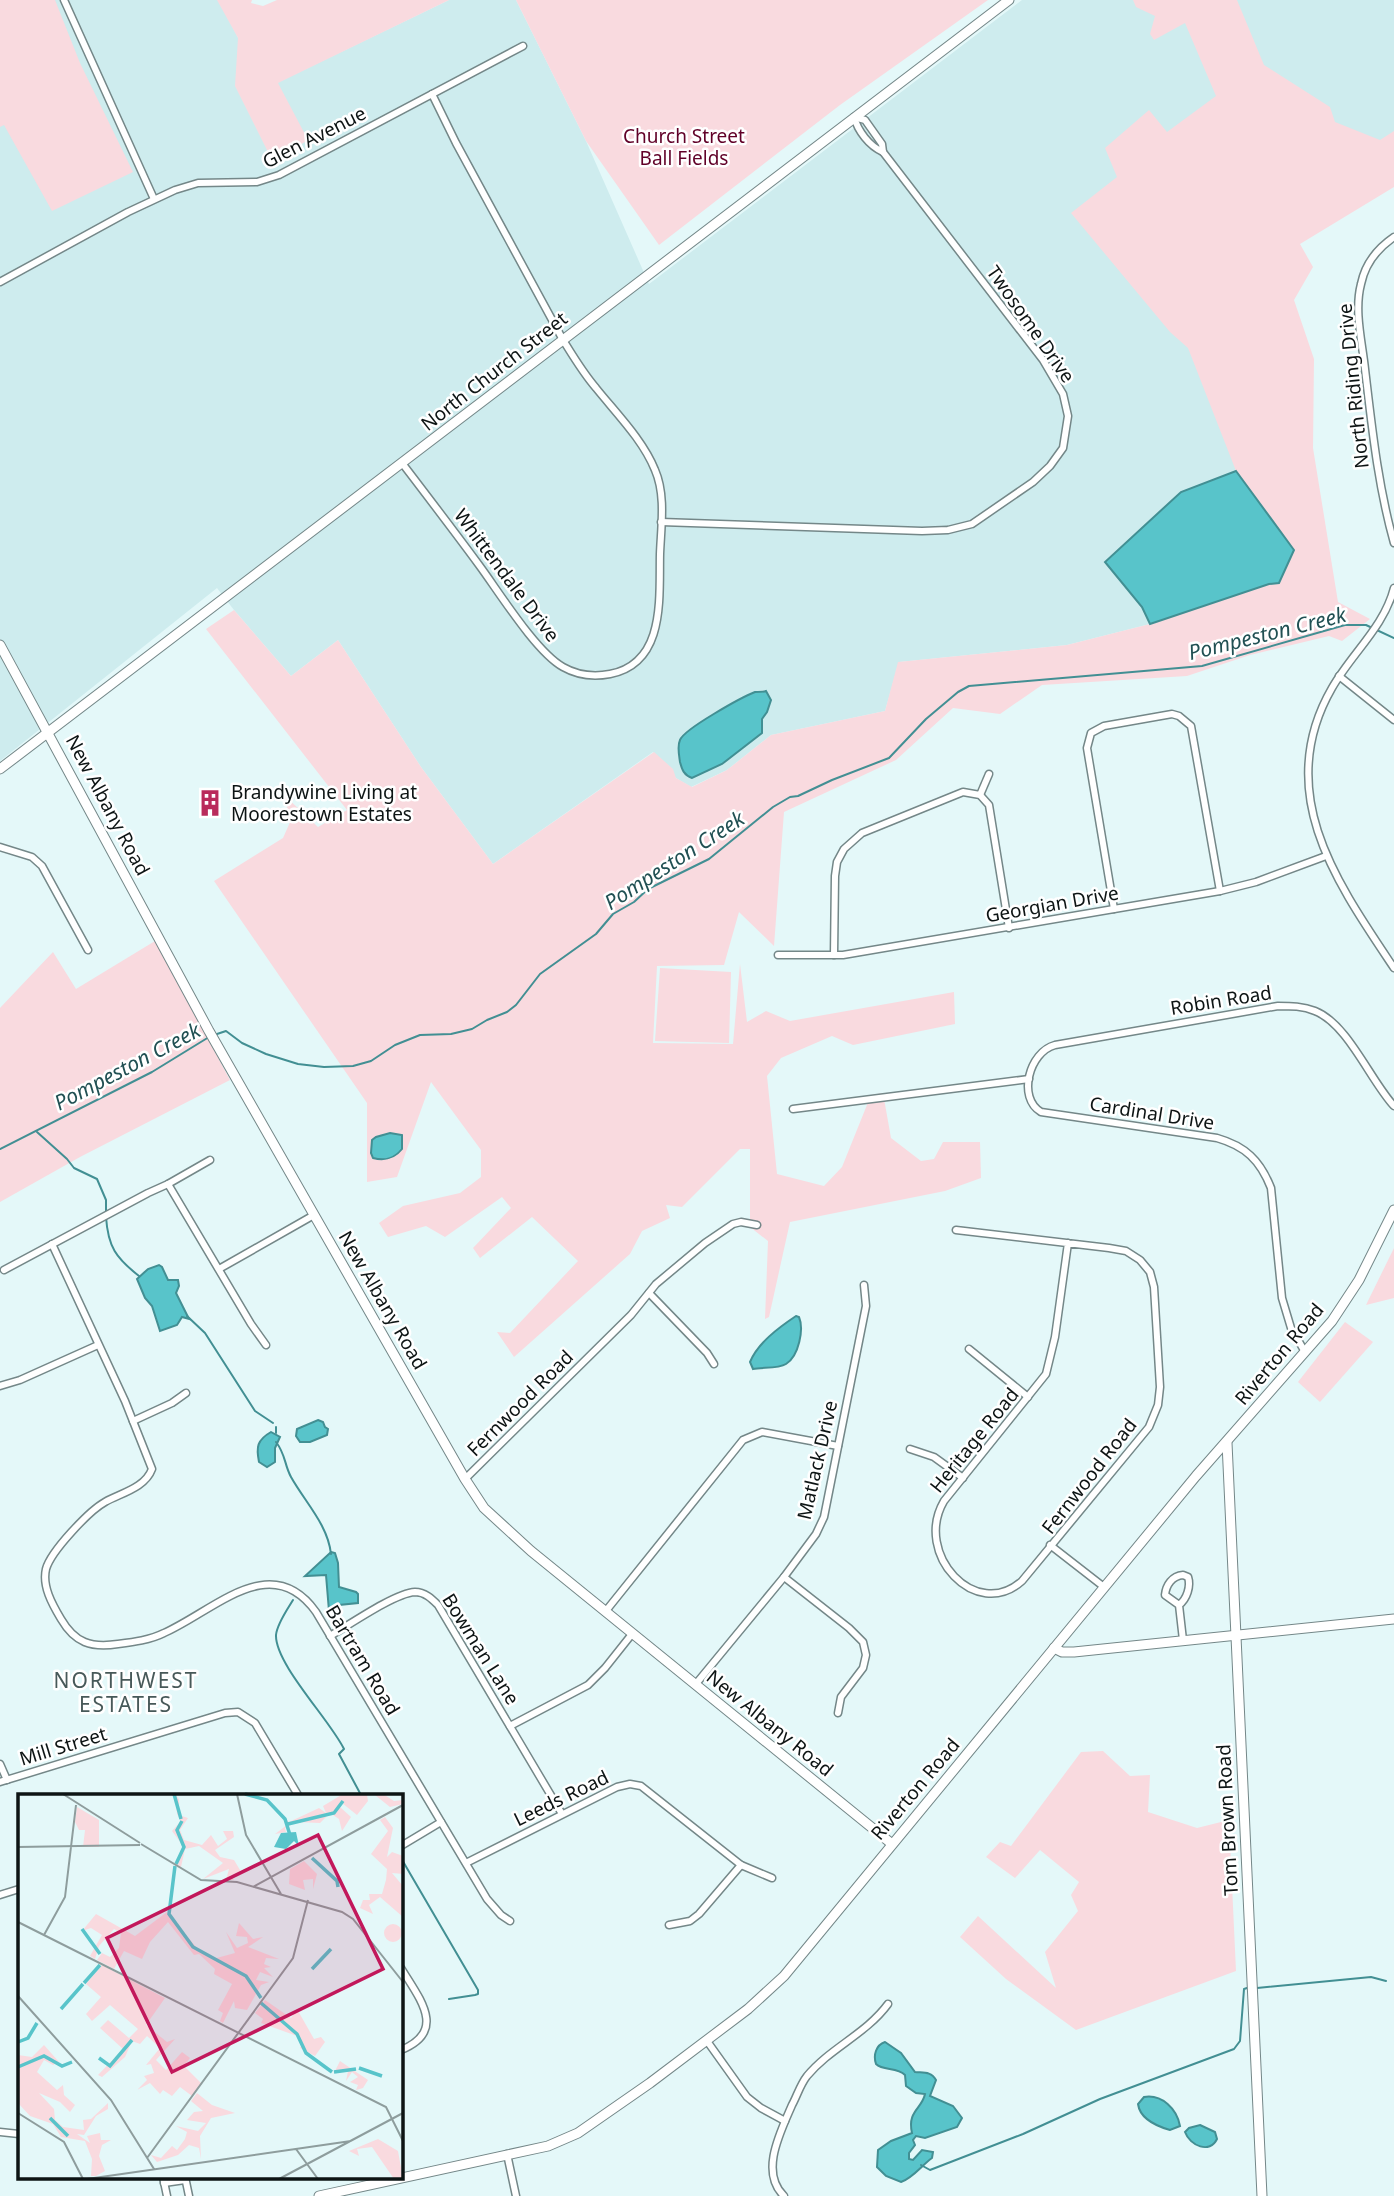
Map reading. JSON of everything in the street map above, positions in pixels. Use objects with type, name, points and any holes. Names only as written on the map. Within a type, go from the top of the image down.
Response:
[{"type":"main road","name":"North Church Street","points":[[0,769],[1009,0]]},
{"type":"main road","name":"New Albany Road","points":[[0,645],[209,1031],[484,1508],[605,1612],[892,1844]]},
{"type":"main road","name":"Riverton Road","points":[[402,2177],[548,2146],[578,2133],[707,2041],[784,1976],[1104,1587],[1332,1321],[1359,1280],[1394,1210]]},
{"type":"main road","name":"Tom Brown Road","points":[[1227,1442],[1262,2196]]},
{"type":"main road","points":[[1054,1648],[1062,1652],[1074,1652],[1394,1619]]},
{"type":"main road","name":"Riverton Road","points":[[319,2196],[400,2178]]},
{"type":"street","points":[[64,0],[154,199]]},
{"type":"street","name":"Glen Avenue","points":[[0,282],[175,190],[198,183],[268,180],[523,46]]},
{"type":"street","name":"Whittendale Drive","points":[[402,463],[545,652],[562,667],[583,675],[603,676],[622,671],[638,660],[651,643],[659,608],[661,492],[655,468],[563,340],[432,94]]},
{"type":"street","name":"Twosome Drive","points":[[661,523],[948,530],[972,524],[993,511],[1042,474],[1058,458],[1066,438],[1068,416],[1058,383],[883,152],[882,144],[865,120],[854,117]]},
{"type":"street","name":"North Riding Drive","points":[[1394,237],[1385,242],[1371,258],[1363,274],[1358,312],[1373,438],[1382,495],[1394,543]]},
{"type":"street","points":[[1394,588],[1385,613],[1339,676],[1319,716],[1310,755],[1309,774],[1314,819],[1326,856],[1394,968]]},
{"type":"street","points":[[1339,676],[1394,720]]},
{"type":"street","points":[[1114,909],[1087,748],[1091,733],[1104,726],[1172,714],[1186,720],[1191,726],[1220,891]]},
{"type":"street","points":[[980,795],[989,774]]},
{"type":"street","points":[[834,955],[835,876],[840,855],[849,842],[862,833],[958,793],[972,792],[980,795],[989,805],[1009,928]]},
{"type":"street","points":[[0,847],[32,857],[42,866],[88,950]]},
{"type":"street","name":"Georgian Drive","points":[[778,955],[834,955],[1220,891],[1256,882],[1326,856]]},
{"type":"street","name":"Robin Road","points":[[1029,1079],[1035,1059],[1047,1047],[1278,1006],[1297,1006],[1317,1012],[1334,1024],[1394,1106]]},
{"type":"street","points":[[793,1110],[1029,1079]]},
{"type":"street","name":"Cardinal Drive","points":[[1029,1079],[1031,1103],[1041,1112],[1217,1138],[1241,1147],[1254,1157],[1271,1188],[1285,1312],[1306,1352]]},
{"type":"street","points":[[4,1270],[210,1160]]},
{"type":"street","points":[[168,1184],[266,1345]]},
{"type":"street","points":[[219,1269],[314,1215]]},
{"type":"street","name":"Fernwood Road","points":[[465,1479],[631,1315],[672,1269],[727,1228],[741,1222],[757,1225]]},
{"type":"street","name":"Fernwood Road","points":[[957,1230],[1126,1251],[1146,1266],[1154,1287],[1160,1387],[1158,1405],[1149,1427],[1050,1545],[1104,1587]]},
{"type":"street","name":"Heritage Road","points":[[1050,1545],[1012,1590],[1000,1594],[981,1593],[954,1575],[939,1556],[936,1520],[944,1501],[1043,1380],[1051,1360],[1068,1243]]},
{"type":"street","name":"Bartram Road","points":[[52,1244],[150,1463],[150,1474],[143,1482],[91,1513],[59,1549],[46,1569],[47,1590],[72,1635],[84,1644],[97,1646],[153,1637],[247,1589],[272,1583],[289,1587],[304,1597],[330,1636],[491,1905],[510,1921]]},
{"type":"street","name":"Matlack Drive","points":[[695,1685],[784,1577],[816,1534],[824,1517],[866,1306],[864,1285]]},
{"type":"street","points":[[649,1293],[715,1364]]},
{"type":"street","points":[[0,1386],[20,1380],[98,1345]]},
{"type":"street","points":[[969,1349],[1028,1397]]},
{"type":"street","points":[[133,1421],[172,1403],[186,1393]]},
{"type":"street","points":[[605,1612],[743,1440],[762,1432],[838,1447]]},
{"type":"street","points":[[910,1449],[934,1457],[962,1478]]},
{"type":"street","points":[[1180,1605],[1166,1595],[1166,1590],[1173,1578],[1183,1575],[1188,1577],[1189,1581],[1184,1601],[1180,1605],[1183,1640]]},
{"type":"street","points":[[784,1577],[863,1642],[866,1655],[863,1668],[841,1697],[838,1713]]},
{"type":"street","name":"Bowman Lane","points":[[330,1636],[399,1597],[415,1592],[428,1595],[439,1605],[562,1814]]},
{"type":"street","points":[[510,1726],[589,1685],[632,1634]]},
{"type":"street","name":"Mill Street","points":[[3,1781],[225,1713],[238,1713],[255,1723],[297,1794]]},
{"type":"street","points":[[0,1763],[3,1781]]},
{"type":"street","name":"Leeds Road","points":[[466,1863],[617,1787],[636,1784],[741,1865],[772,1878]]},
{"type":"street","points":[[402,1845],[441,1822]]},
{"type":"street","points":[[668,1925],[690,1921],[699,1914],[741,1865]]},
{"type":"street","points":[[0,1895],[18,1889]]},
{"type":"street","points":[[402,1970],[424,2006],[427,2019],[425,2033],[421,2039],[402,2050]]},
{"type":"street","points":[[784,2196],[777,2189],[773,2164],[779,2136],[807,2077],[822,2061],[877,2019],[888,2004]]},
{"type":"street","points":[[707,2041],[747,2097],[785,2121]]},
{"type":"street","points":[[0,2132],[18,2134]]},
{"type":"street","points":[[507,2154],[516,2196]]},
{"type":"street","points":[[167,2196],[164,2180],[185,2178],[189,2196]]},
{"type":"shaded area","points":[[0,0],[219,0],[264,89],[449,0],[516,0],[586,141],[649,284],[1022,0],[1394,0],[1394,171],[1325,214],[1245,288],[1308,565],[1150,624],[1067,645],[899,662],[885,711],[771,735],[727,770],[691,787],[676,778],[653,752],[493,864],[421,767],[338,640],[291,676],[217,588],[0,761]]},
{"type":"green space","points":[[0,0],[55,0],[80,63],[133,172],[52,211],[4,125],[0,127]]},
{"type":"green space","points":[[217,0],[252,0],[251,3],[263,6],[277,0],[449,0],[278,83],[308,140],[273,162],[235,86],[238,38]]},
{"type":"green space","name":"Church Street Ball Fields","points":[[516,0],[988,0],[840,105],[659,245],[586,141]]},
{"type":"green space","points":[[1133,0],[1237,0],[1264,65],[1330,107],[1335,122],[1380,140],[1394,131],[1394,187],[1300,244],[1313,267],[1294,300],[1314,359],[1313,448],[1338,602],[1370,619],[1342,641],[1329,636],[1250,655],[1187,676],[1042,685],[1000,714],[953,708],[896,760],[784,812],[774,946],[739,912],[724,965],[657,966],[653,1043],[733,1044],[740,964],[747,1022],[766,1011],[790,1021],[954,992],[955,1024],[853,1045],[832,1036],[781,1058],[767,1076],[777,1174],[824,1186],[842,1167],[871,1095],[883,1093],[891,1138],[921,1161],[934,1159],[943,1142],[980,1142],[981,1178],[945,1191],[790,1222],[769,1317],[765,1319],[768,1241],[750,1227],[750,1149],[740,1149],[682,1207],[666,1205],[670,1218],[642,1231],[630,1254],[514,1357],[497,1332],[510,1333],[578,1261],[532,1217],[480,1258],[473,1248],[511,1208],[502,1197],[445,1237],[426,1226],[388,1237],[379,1223],[403,1206],[460,1193],[481,1177],[481,1150],[431,1082],[397,1177],[367,1182],[367,1103],[214,881],[283,838],[291,820],[283,794],[318,827],[347,810],[206,629],[234,610],[291,676],[338,640],[421,767],[493,864],[654,752],[673,769],[676,778],[692,787],[727,770],[771,735],[885,711],[898,662],[1067,645],[1150,624],[1279,583],[1294,550],[1236,471],[1188,348],[1170,332],[1071,213],[1117,177],[1105,148],[1149,110],[1167,132],[1216,96],[1185,23],[1154,40],[1150,34],[1155,16],[1136,7]]},
{"type":"green space","points":[[155,941],[230,1080],[80,1157],[0,1202],[0,1008],[53,952],[76,989]]},
{"type":"green space","points":[[660,968],[731,972],[729,1043],[655,1041]]},
{"type":"green space","points":[[1394,1248],[1394,1298],[1366,1305]]},
{"type":"green space","points":[[1345,1322],[1373,1342],[1320,1402],[1298,1382]]},
{"type":"green space","points":[[1103,1751],[1130,1776],[1150,1775],[1148,1812],[1197,1828],[1229,1820],[1236,1971],[1076,2030],[1006,1979],[960,1937],[978,1916],[1056,1988],[1045,1952],[1078,1911],[1071,1895],[1079,1882],[1040,1850],[1015,1878],[986,1857],[1000,1842],[1011,1846],[1081,1752]]},
{"type":"water","points":[[1236,471],[1294,550],[1279,583],[1150,624],[1142,607],[1105,562],[1181,492]]},
{"type":"water","points":[[766,691],[771,700],[762,719],[762,733],[722,764],[692,778],[685,774],[678,751],[679,742],[684,735],[738,700],[755,692]]},
{"type":"water","points":[[390,1133],[402,1135],[402,1149],[389,1158],[373,1158],[372,1140]]},
{"type":"water","points":[[159,1265],[168,1280],[178,1280],[176,1293],[189,1319],[182,1317],[177,1325],[160,1331],[152,1306],[145,1298],[137,1279],[148,1269]]},
{"type":"water","points":[[796,1316],[799,1317],[801,1335],[790,1360],[779,1367],[753,1369],[750,1362],[758,1348]]},
{"type":"water","points":[[318,1420],[328,1429],[327,1435],[310,1442],[300,1442],[296,1436],[297,1429]]},
{"type":"water","points":[[271,1432],[280,1437],[275,1448],[275,1462],[267,1467],[259,1462],[258,1448],[260,1441]]},
{"type":"water","points":[[331,1552],[335,1553],[338,1563],[339,1587],[358,1594],[358,1603],[339,1605],[333,1612],[329,1611],[326,1575],[305,1576]]},
{"type":"water","points":[[885,2042],[901,2053],[915,2072],[932,2075],[936,2080],[930,2096],[953,2106],[962,2118],[957,2127],[925,2138],[916,2136],[909,2159],[913,2160],[922,2150],[933,2152],[932,2158],[901,2182],[886,2176],[877,2167],[878,2150],[891,2141],[912,2133],[911,2120],[925,2094],[916,2093],[906,2086],[905,2075],[902,2073],[876,2064],[876,2051],[879,2045]]},
{"type":"water","points":[[1144,2097],[1157,2098],[1168,2104],[1176,2114],[1180,2126],[1170,2130],[1145,2118],[1138,2104]]},
{"type":"water","points":[[1200,2125],[1215,2132],[1217,2139],[1214,2144],[1200,2146],[1188,2137],[1185,2132],[1189,2128]]},
{"type":"waterway","name":"Pompeston Creek","points":[[214,1035],[226,1031],[242,1043],[266,1054],[298,1064],[324,1067],[353,1066],[371,1061],[395,1045],[420,1035],[451,1034],[472,1029],[516,1005],[540,974],[596,934],[613,914],[634,902],[648,889],[709,859],[773,807],[790,797],[889,758],[926,719],[969,686],[1202,666],[1345,625],[1366,625],[1394,638]]},
{"type":"waterway","name":"Pompeston Creek","points":[[0,1149],[152,1072],[209,1037]]},
{"type":"waterway","points":[[37,1132],[74,1168],[97,1179],[106,1200],[106,1212]]},
{"type":"waterway","points":[[106,1217],[111,1244],[124,1263],[139,1276]]},
{"type":"waterway","points":[[187,1316],[205,1333],[255,1411],[273,1423]]},
{"type":"waterway","points":[[276,1427],[276,1433]]},
{"type":"waterway","points":[[276,1442],[291,1477],[321,1523],[331,1554]]},
{"type":"waterway","points":[[293,1600],[277,1631],[278,1647],[293,1676],[344,1749],[339,1754],[360,1794]]},
{"type":"waterway","points":[[402,1860],[478,1990],[475,1995],[449,1999]]},
{"type":"waterway","points":[[1257,1988],[1371,1977],[1386,1981]]},
{"type":"waterway","points":[[921,2165],[930,2170],[1023,2134],[1100,2099],[1234,2049],[1240,2041],[1244,1989],[1247,1988]]},
{"type":"place","name":"Brandywine Living at Moorestown Estates","points":[[210,803]]},
{"type":"district","name":"NORTHWEST ESTATES","points":[[126,1692]]}]
